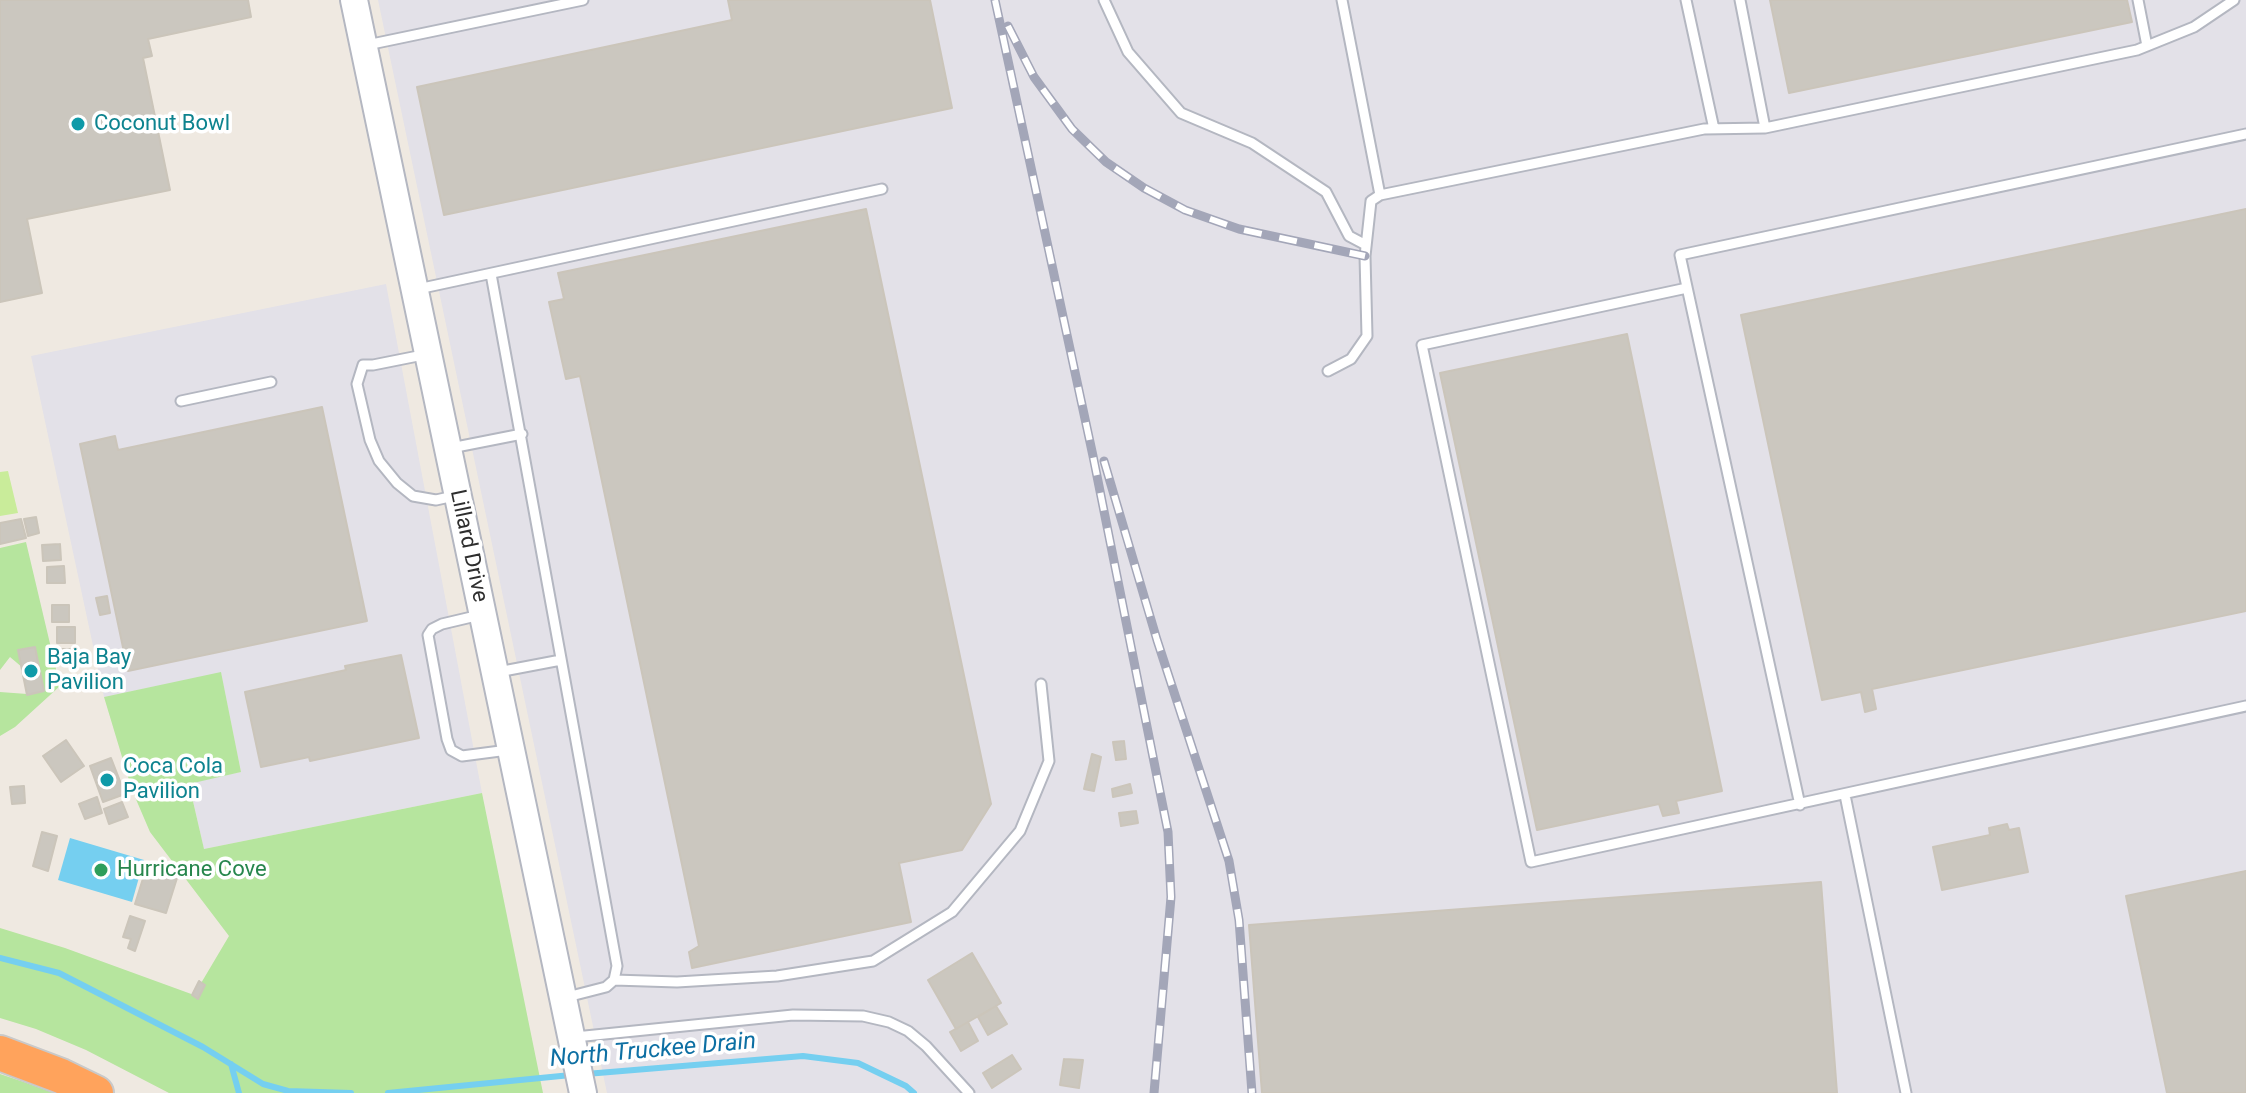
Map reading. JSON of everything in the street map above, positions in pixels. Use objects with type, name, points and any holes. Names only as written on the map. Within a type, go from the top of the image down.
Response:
[{"type":"highway","points":[[0,1053],[96,1093]]},
{"type":"street","name":"Lillard Drive","points":[[354,0],[582,1088]]},
{"type":"lane","points":[[363,46],[583,0]]},
{"type":"lane","points":[[1104,0],[1128,52],[1181,113],[1252,143],[1326,192],[1349,236],[1366,245]]},
{"type":"lane","points":[[1342,0],[1380,195]]},
{"type":"lane","points":[[1686,0],[1714,129]]},
{"type":"lane","points":[[1740,0],[1765,128]]},
{"type":"lane","points":[[2138,0],[2147,46]]},
{"type":"lane","points":[[1328,371],[1351,359],[1367,336],[1366,245],[1371,201],[1380,195],[1714,129],[1765,128],[2147,46],[2194,27],[2234,0]]},
{"type":"lane","points":[[1800,805],[1680,255],[2246,134]]},
{"type":"lane","points":[[414,290],[882,189]]},
{"type":"lane","points":[[491,274],[615,940],[617,966],[614,980],[606,987],[563,998]]},
{"type":"lane","points":[[1687,288],[1422,345],[1531,862],[2246,706]]},
{"type":"lane","points":[[428,354],[363,365],[357,384],[370,440],[379,461],[397,483],[413,496],[436,500],[457,495]]},
{"type":"lane","points":[[181,401],[271,382]]},
{"type":"lane","points":[[448,449],[522,434]]},
{"type":"lane","points":[[483,615],[442,624],[428,635],[447,739],[451,750],[462,756],[511,749]]},
{"type":"lane","points":[[495,672],[561,660]]},
{"type":"lane","points":[[614,980],[677,982],[777,976],[873,961],[952,912],[1020,831],[1049,761],[1041,684]]},
{"type":"lane","points":[[1845,795],[1906,1093]]},
{"type":"lane","points":[[573,1046],[793,1015],[863,1016],[889,1022],[908,1031],[969,1093]]},
{"type":"shaded area","points":[[378,0],[2246,0],[2246,1093],[607,1093]]},
{"type":"shaded area","points":[[386,284],[482,793],[204,849],[189,783],[241,772],[221,673],[104,697],[31,356]]},
{"type":"green space","points":[[8,471],[18,513],[0,516],[0,472]]},
{"type":"green space","points":[[26,542],[60,686],[15,727],[0,736],[0,692],[27,694],[23,668],[10,657],[0,670],[0,548]]},
{"type":"green space","points":[[221,672],[241,772],[189,784],[204,849],[482,793],[543,1093],[169,1093],[86,1050],[0,1018],[0,928],[194,995],[229,936],[150,832],[132,790],[104,697]]},
{"type":"green space","points":[[0,1074],[21,1081],[54,1093],[0,1093]]},
{"type":"water","name":"Hurricane Cove","points":[[70,838],[144,860],[132,902],[58,880]]},
{"type":"building","name":"Coconut Bowl","points":[[0,0],[248,0],[251,17],[148,39],[152,56],[143,58],[170,190],[27,219],[42,293],[0,302]]},
{"type":"building","points":[[728,0],[930,0],[952,108],[444,215],[417,87],[732,20]]},
{"type":"building","points":[[1770,0],[2127,0],[2132,22],[1789,93]]},
{"type":"building","points":[[866,209],[991,804],[962,850],[899,863],[911,922],[692,968],[689,952],[699,946],[580,376],[566,379],[549,302],[564,299],[558,273]]},
{"type":"building","points":[[2246,209],[2246,611],[1872,689],[1876,709],[1865,712],[1861,692],[1822,700],[1741,315]]},
{"type":"building","points":[[1627,334],[1722,791],[1676,801],[1679,813],[1663,816],[1659,804],[1537,830],[1440,373]]},
{"type":"building","points":[[322,407],[367,621],[128,671],[80,444],[115,436],[118,450]]},
{"type":"building","points":[[36,517],[39,533],[28,536],[24,519]]},
{"type":"building","points":[[21,519],[26,538],[0,544],[0,523]]},
{"type":"building","points":[[60,544],[61,560],[43,561],[42,545]]},
{"type":"building","points":[[64,566],[65,583],[47,583],[47,567]]},
{"type":"building","points":[[107,596],[110,613],[100,615],[96,598]]},
{"type":"building","points":[[52,605],[69,605],[69,622],[52,622]]},
{"type":"building","points":[[57,627],[75,627],[75,643],[57,643]]},
{"type":"building","name":"Baja Bay Pavilion","points":[[35,647],[44,691],[27,695],[18,650]]},
{"type":"building","points":[[61,649],[78,649],[79,665],[61,665]]},
{"type":"building","points":[[401,655],[419,738],[310,761],[309,757],[261,767],[245,692]]},
{"type":"building","points":[[66,740],[84,766],[61,782],[43,756]]},
{"type":"building","points":[[1124,741],[1126,759],[1116,760],[1113,742]]},
{"type":"building","points":[[1092,754],[1101,757],[1094,791],[1084,789]]},
{"type":"building","name":"Coca Cola Pavilion","points":[[111,758],[125,794],[103,802],[90,766]]},
{"type":"building","points":[[1130,784],[1132,793],[1113,797],[1112,789]]},
{"type":"building","points":[[24,786],[25,803],[12,804],[10,787]]},
{"type":"building","points":[[97,797],[102,813],[85,819],[79,804]]},
{"type":"building","points":[[122,802],[128,817],[109,824],[104,809]]},
{"type":"building","points":[[1136,811],[1138,823],[1121,826],[1119,813]]},
{"type":"building","points":[[2007,824],[2009,830],[2019,828],[2028,872],[1942,890],[1933,847],[1990,835],[1989,828]]},
{"type":"building","points":[[42,832],[57,836],[48,871],[33,866]]},
{"type":"building","points":[[146,869],[177,878],[166,913],[135,904]]},
{"type":"building","points":[[2246,871],[2246,1093],[2167,1093],[2126,896]]},
{"type":"building","points":[[1821,882],[1837,1093],[1262,1093],[1249,925]]},
{"type":"building","points":[[130,916],[145,921],[135,951],[128,948],[131,939],[123,937]]},
{"type":"building","points":[[972,953],[1001,1003],[956,1029],[928,980]]},
{"type":"building","points":[[199,981],[205,985],[198,999],[192,995]]},
{"type":"building","points":[[996,1006],[1007,1024],[988,1035],[978,1017]]},
{"type":"building","points":[[968,1022],[978,1041],[961,1051],[950,1032]]},
{"type":"building","points":[[1012,1055],[1021,1069],[992,1088],[983,1073]]},
{"type":"building","points":[[1064,1059],[1083,1060],[1079,1088],[1060,1085]]},
{"type":"waterway","name":"North Truckee Drain","points":[[0,958],[59,973],[203,1047],[263,1084],[288,1091],[351,1093]]},
{"type":"waterway","name":"North Truckee Drain","points":[[586,1074],[803,1056],[858,1063],[914,1093]]},
{"type":"waterway","points":[[231,1064],[239,1093]]},
{"type":"waterway","name":"North Truckee Drain","points":[[388,1093],[571,1075]]},
{"type":"railway","points":[[995,0],[1093,456],[1168,832],[1171,897],[1154,1093]]},
{"type":"railway","points":[[1008,26],[1034,77],[1072,129],[1106,162],[1144,188],[1185,210],[1239,229],[1365,256]]},
{"type":"railway","points":[[1104,461],[1157,640],[1229,861],[1239,920],[1252,1093]]},
{"type":"place","name":"Coconut Bowl","points":[[78,124]]},
{"type":"place","name":"Baja Bay Pavilion","points":[[31,671]]},
{"type":"place","name":"Coca Cola Pavilion","points":[[107,780]]},
{"type":"place","name":"Hurricane Cove","points":[[101,870]]}]
